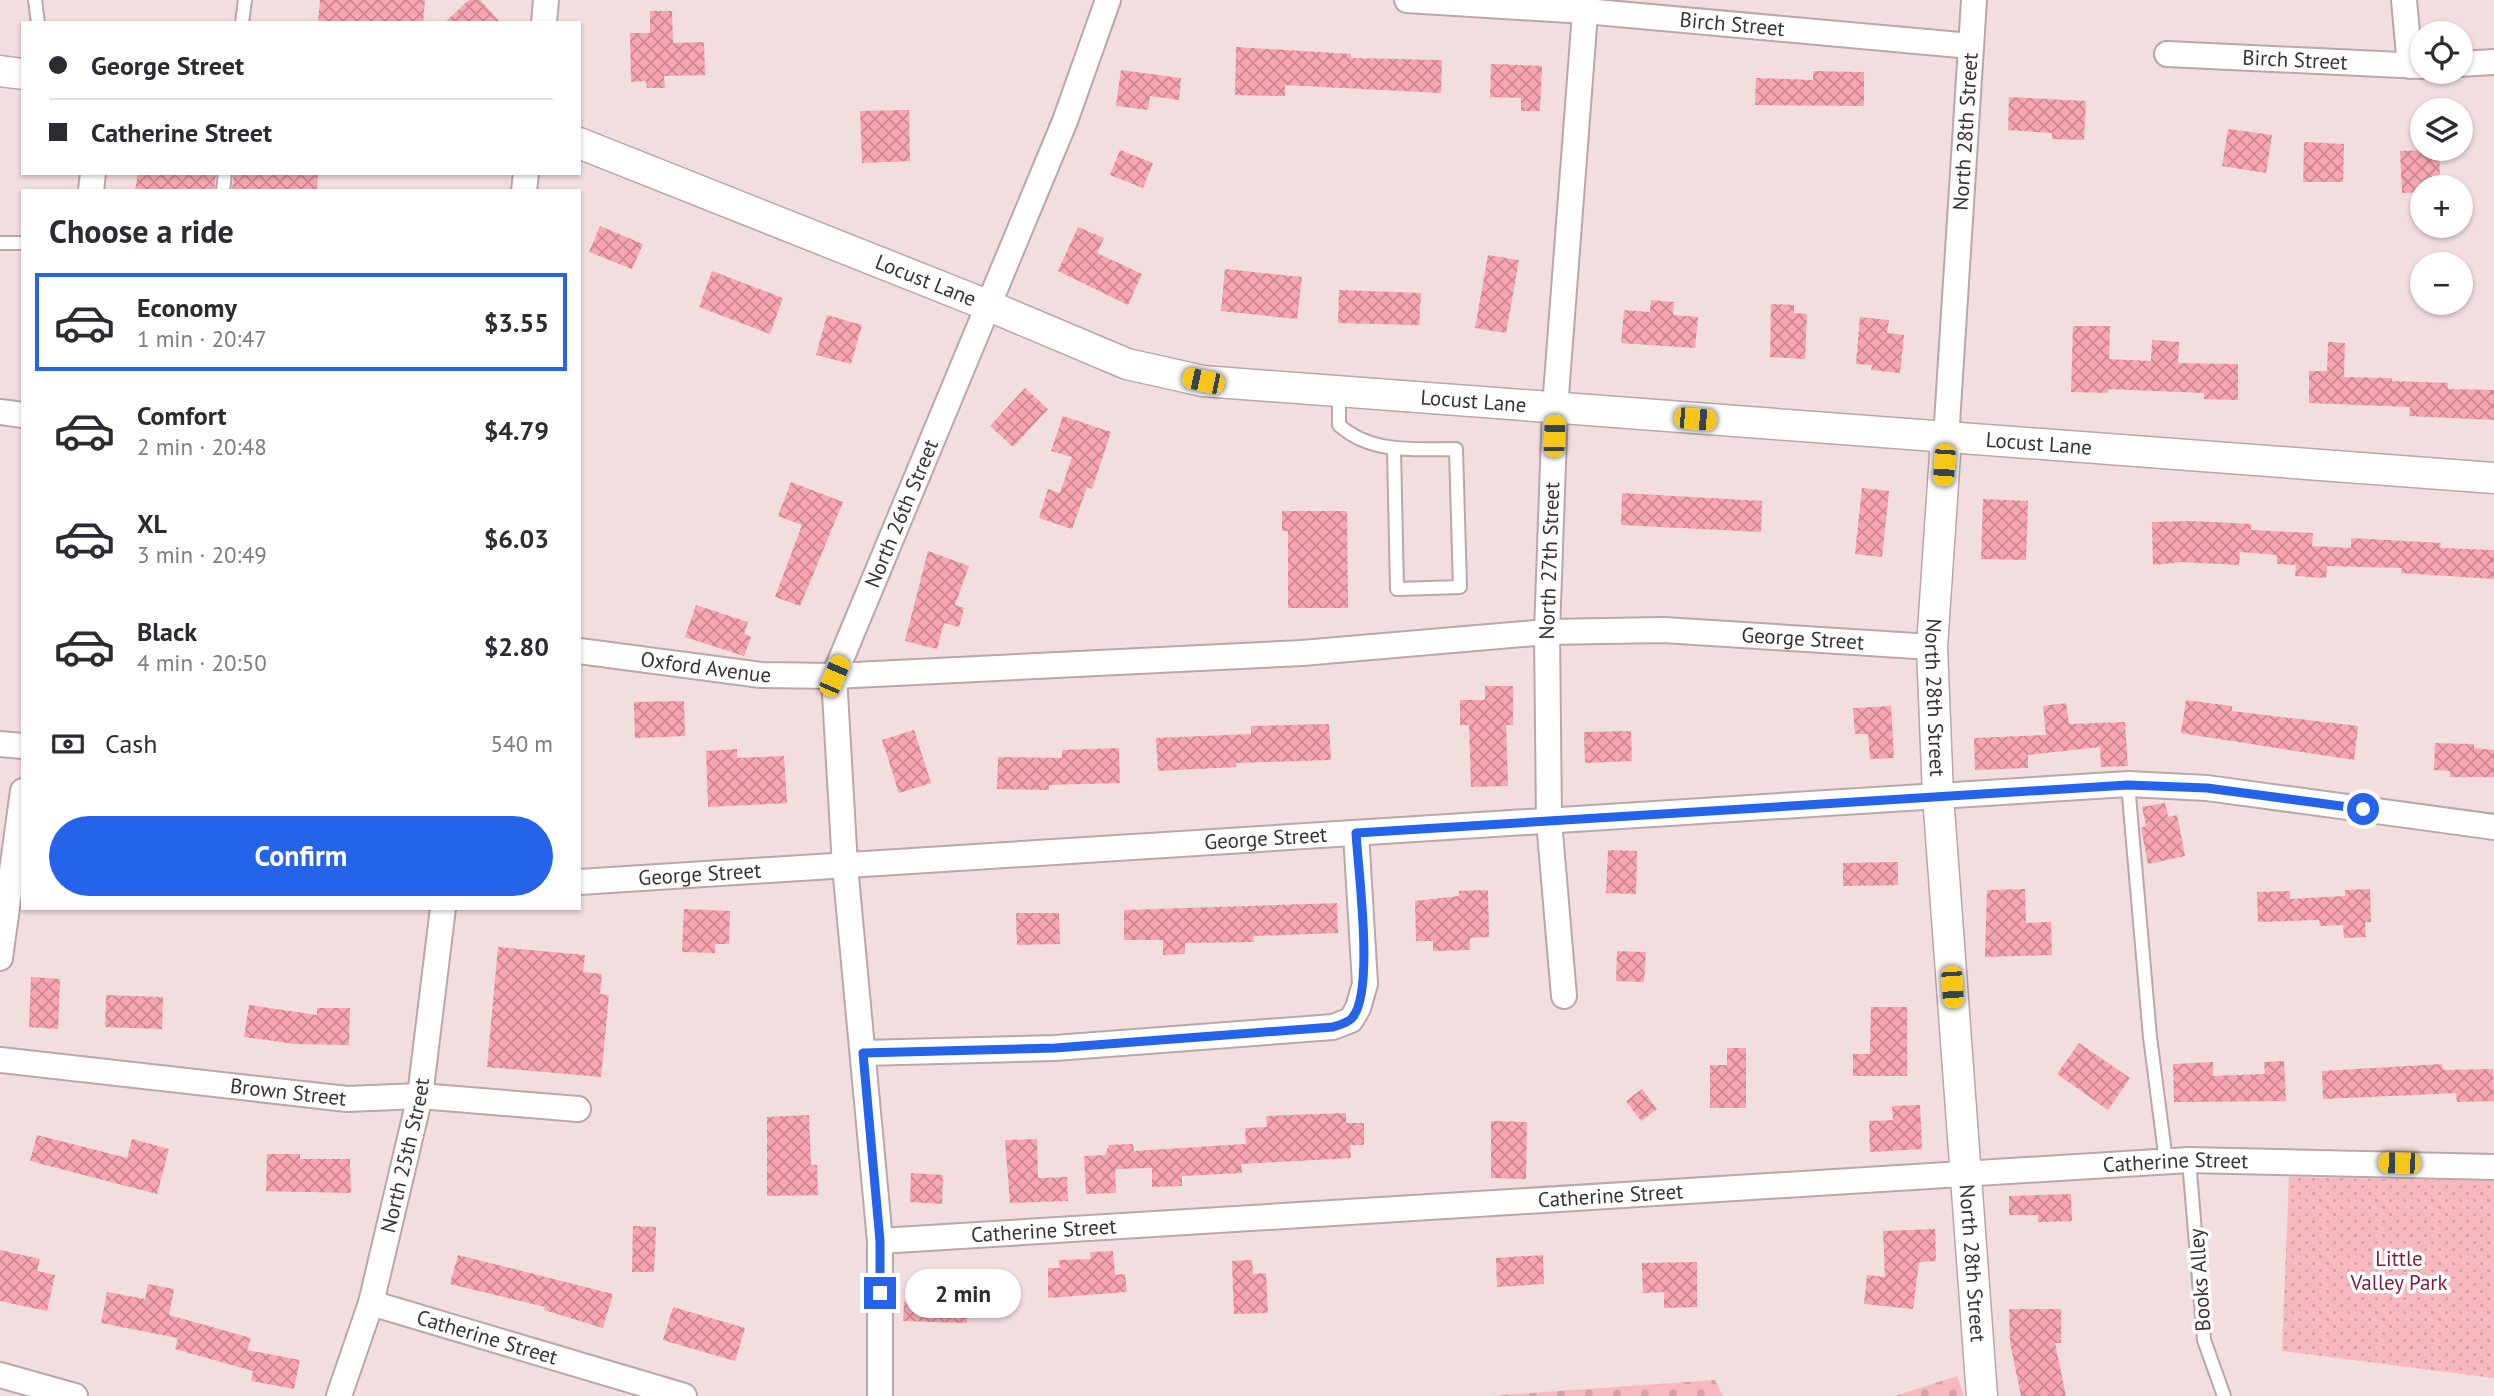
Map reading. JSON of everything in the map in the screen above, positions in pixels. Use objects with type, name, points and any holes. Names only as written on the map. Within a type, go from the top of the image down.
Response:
[{"type":"street","points":[[544,21],[547,0]]},
{"type":"street","name":"North 26th Street","points":[[880,1241],[845,866],[834,676],[1065,121],[1108,0]]},
{"type":"street","name":"Birch Street","points":[[1407,0],[1585,6],[1971,46]]},
{"type":"street","name":"North 28th Street","points":[[1974,0],[1932,647],[1938,795],[1982,1396]]},
{"type":"street","points":[[2404,0],[2410,33]]},
{"type":"street","name":"North 27th Street","points":[[1564,996],[1549,821],[1547,632],[1555,408],[1585,6]]},
{"type":"street","name":"Birch Street","points":[[2166,54],[2410,66]]},
{"type":"street","points":[[2473,63],[2494,62]]},
{"type":"street","points":[[0,71],[21,74]]},
{"type":"street","name":"Locust Lane","points":[[581,144],[987,305],[1127,364],[1203,381],[1946,439],[2494,478]]},
{"type":"street","points":[[0,412],[21,415]]},
{"type":"street","name":"George Street","points":[[834,676],[1302,653],[1547,632],[1664,630],[1932,647]]},
{"type":"street","name":"Oxford Avenue","points":[[581,651],[761,675],[834,676]]},
{"type":"street","points":[[0,744],[21,746]]},
{"type":"street","name":"George Street","points":[[581,882],[2128,785],[2207,788],[2494,827]]},
{"type":"street","points":[[0,958],[21,806]]},
{"type":"street","points":[[863,1053],[1055,1048],[1333,1027],[1351,1020],[1358,1009],[1365,984],[1356,833]]},
{"type":"street","name":"North 25th Street","points":[[340,1396],[371,1303],[420,1096],[443,910]]},
{"type":"street","name":"Brown Street","points":[[0,1060],[347,1098],[420,1096],[578,1109]]},
{"type":"street","name":"Catherine Street","points":[[880,1241],[2178,1160],[2494,1167]]},
{"type":"street","points":[[880,1241],[880,1396]]},
{"type":"street","name":"Catherine Street","points":[[371,1303],[684,1396]]},
{"type":"street","points":[[0,1375],[75,1396]]},
{"type":"lane","points":[[35,0],[38,21]]},
{"type":"lane","points":[[242,21],[245,0]]},
{"type":"lane","points":[[0,243],[21,243]]},
{"type":"lane","points":[[1339,392],[1339,425],[1351,436],[1394,449],[1456,449],[1460,587],[1397,589],[1394,449]]},
{"type":"lane","name":"Books Alley","points":[[2128,785],[2150,1037],[2178,1160],[2204,1340],[2224,1396]]},
{"type":"green space","name":"Little Valley Park","points":[[2289,1177],[2494,1181],[2494,1378],[2282,1351]]},
{"type":"green space","points":[[1957,1376],[1964,1396],[1895,1396]]},
{"type":"green space","points":[[1715,1380],[1723,1396],[1489,1396]]},
{"type":"building","points":[[320,0],[425,0],[423,21],[318,21]]},
{"type":"building","points":[[469,0],[480,0],[499,21],[446,21]]},
{"type":"building","points":[[650,11],[672,11],[673,43],[704,42],[705,75],[664,76],[665,88],[647,88],[646,81],[631,82],[630,33],[650,33]]},
{"type":"building","points":[[1236,47],[1351,54],[1351,58],[1442,60],[1441,93],[1285,85],[1285,96],[1235,95]]},
{"type":"building","points":[[1491,64],[1542,66],[1540,111],[1521,111],[1521,98],[1490,97]]},
{"type":"building","points":[[1121,70],[1181,78],[1179,100],[1150,96],[1148,110],[1116,106]]},
{"type":"building","points":[[1813,71],[1864,72],[1864,106],[1755,105],[1756,78],[1813,80]]},
{"type":"building","points":[[2009,97],[2086,101],[2084,140],[2052,139],[2052,133],[2008,130]]},
{"type":"building","points":[[909,110],[910,161],[862,163],[860,111]]},
{"type":"building","points":[[2228,129],[2272,135],[2266,173],[2222,166]]},
{"type":"building","points":[[2304,142],[2344,144],[2343,182],[2303,182]]},
{"type":"building","points":[[1120,150],[1153,163],[1143,188],[1110,175]]},
{"type":"building","points":[[2400,151],[2410,151],[2410,161],[2439,161],[2440,175],[2410,175],[2410,193],[2402,193]]},
{"type":"building","points":[[138,175],[216,175],[214,189],[135,189]]},
{"type":"building","points":[[234,175],[318,175],[317,189],[232,189]]},
{"type":"building","points":[[600,226],[643,244],[632,269],[589,252]]},
{"type":"building","points":[[1078,227],[1104,238],[1097,253],[1142,274],[1128,305],[1058,271]]},
{"type":"building","points":[[1488,255],[1519,260],[1506,333],[1475,328]]},
{"type":"building","points":[[1225,269],[1302,277],[1297,319],[1221,311]]},
{"type":"building","points":[[712,271],[783,298],[770,334],[699,307]]},
{"type":"building","points":[[1339,290],[1421,293],[1419,325],[1338,323]]},
{"type":"building","points":[[1651,300],[1674,302],[1673,315],[1698,317],[1695,348],[1621,343],[1624,310],[1650,312]]},
{"type":"building","points":[[1771,304],[1794,305],[1794,313],[1807,314],[1805,359],[1770,357]]},
{"type":"building","points":[[827,315],[862,325],[851,364],[816,355]]},
{"type":"building","points":[[1860,317],[1889,320],[1887,333],[1904,335],[1900,373],[1871,370],[1872,365],[1856,364]]},
{"type":"building","points":[[2073,326],[2110,326],[2109,359],[2151,361],[2152,340],[2179,342],[2178,363],[2238,364],[2238,400],[2204,399],[2204,393],[2108,389],[2108,393],[2071,392]]},
{"type":"building","points":[[2328,342],[2345,343],[2344,377],[2392,378],[2392,381],[2448,383],[2448,389],[2494,390],[2494,420],[2409,416],[2410,407],[2309,403],[2309,371],[2327,371]]},
{"type":"building","points":[[1025,388],[1048,409],[1013,447],[990,426]]},
{"type":"building","points":[[1063,416],[1111,432],[1092,489],[1087,487],[1072,529],[1039,518],[1048,489],[1060,493],[1072,457],[1051,451]]},
{"type":"building","points":[[791,482],[843,502],[800,606],[775,597],[802,525],[778,516]]},
{"type":"building","points":[[1862,488],[1889,491],[1882,557],[1855,554]]},
{"type":"building","points":[[1622,493],[1762,501],[1761,532],[1621,525]]},
{"type":"building","points":[[1983,499],[2028,501],[2026,560],[1981,559]]},
{"type":"building","points":[[1282,511],[1347,511],[1348,608],[1288,608],[1288,531],[1282,531]]},
{"type":"building","points":[[2152,522],[2251,524],[2251,530],[2313,533],[2312,546],[2351,548],[2351,538],[2441,543],[2440,548],[2494,550],[2494,579],[2401,573],[2402,568],[2327,566],[2326,578],[2295,576],[2296,565],[2277,564],[2277,555],[2240,552],[2239,565],[2182,562],[2153,565]]},
{"type":"building","points":[[928,551],[969,566],[955,605],[964,608],[959,627],[944,623],[937,649],[905,641]]},
{"type":"building","points":[[696,605],[748,622],[744,634],[751,637],[744,656],[685,637]]},
{"type":"building","points":[[1485,686],[1513,686],[1513,725],[1506,725],[1508,786],[1471,787],[1469,725],[1460,725],[1460,700],[1485,700]]},
{"type":"building","points":[[2186,700],[2232,706],[2232,711],[2358,726],[2354,760],[2181,733]]},
{"type":"building","points":[[684,701],[685,736],[635,738],[634,702]]},
{"type":"building","points":[[2066,703],[2069,724],[2125,722],[2128,766],[2101,767],[2100,747],[2028,755],[2028,768],[1975,770],[1974,738],[2046,735],[2043,706]]},
{"type":"building","points":[[1891,706],[1894,758],[1870,759],[1868,734],[1855,734],[1853,708]]},
{"type":"building","points":[[1329,724],[1331,760],[1236,763],[1236,767],[1158,771],[1156,738],[1251,734],[1251,726]]},
{"type":"building","points":[[914,730],[931,783],[899,793],[882,740]]},
{"type":"building","points":[[1631,731],[1632,761],[1585,763],[1584,732]]},
{"type":"building","points":[[2435,743],[2474,744],[2474,748],[2494,750],[2494,777],[2450,777],[2450,771],[2434,770]]},
{"type":"building","points":[[1119,748],[1120,783],[1049,785],[1049,790],[997,789],[998,757],[1062,758],[1062,750]]},
{"type":"building","points":[[737,749],[737,758],[784,756],[787,803],[708,807],[706,751]]},
{"type":"building","points":[[2165,803],[2168,817],[2177,815],[2185,856],[2148,864],[2141,828],[2146,826],[2142,807]]},
{"type":"building","points":[[1608,850],[1637,851],[1636,894],[1606,893]]},
{"type":"building","points":[[1898,862],[1898,885],[1843,886],[1843,863]]},
{"type":"building","points":[[2025,889],[2026,923],[2051,922],[2052,955],[1985,957],[1987,890]]},
{"type":"building","points":[[2370,889],[2371,922],[2365,922],[2366,937],[2344,938],[2343,925],[2320,926],[2319,920],[2258,922],[2257,892],[2290,891],[2290,899],[2345,896],[2345,890]]},
{"type":"building","points":[[1488,890],[1489,937],[1470,938],[1470,950],[1433,951],[1433,941],[1416,941],[1415,901],[1459,896],[1459,891]]},
{"type":"building","points":[[1337,903],[1338,933],[1253,936],[1254,942],[1185,943],[1185,954],[1163,955],[1163,940],[1124,940],[1124,910]]},
{"type":"building","points":[[684,909],[730,911],[729,944],[715,944],[715,953],[682,952]]},
{"type":"building","points":[[1016,913],[1059,913],[1060,944],[1017,945]]},
{"type":"building","points":[[498,947],[585,955],[583,972],[602,974],[600,994],[609,995],[601,1077],[487,1067]]},
{"type":"building","points":[[1617,951],[1646,952],[1644,982],[1616,981]]},
{"type":"building","points":[[31,977],[60,979],[58,1029],[29,1027]]},
{"type":"building","points":[[106,995],[163,997],[162,1029],[105,1027]]},
{"type":"building","points":[[249,1005],[317,1015],[317,1008],[350,1008],[349,1045],[295,1044],[244,1037]]},
{"type":"building","points":[[1871,1007],[1907,1007],[1907,1076],[1853,1076],[1853,1054],[1870,1054]]},
{"type":"building","points":[[2079,1043],[2130,1078],[2108,1110],[2057,1074]]},
{"type":"building","points":[[1727,1048],[1746,1048],[1746,1108],[1710,1108],[1710,1065],[1727,1065]]},
{"type":"building","points":[[2284,1061],[2286,1101],[2174,1102],[2173,1064],[2213,1062],[2213,1076],[2265,1074],[2264,1062]]},
{"type":"building","points":[[2442,1064],[2443,1070],[2493,1069],[2494,1101],[2457,1102],[2456,1093],[2323,1099],[2322,1071]]},
{"type":"building","points":[[1642,1089],[1657,1109],[1641,1121],[1626,1101]]},
{"type":"building","points":[[1920,1105],[1922,1149],[1870,1152],[1869,1121],[1893,1120],[1892,1106]]},
{"type":"building","points":[[1346,1113],[1346,1123],[1364,1123],[1364,1145],[1350,1145],[1351,1158],[1241,1164],[1242,1173],[1182,1176],[1182,1186],[1152,1187],[1152,1168],[1115,1169],[1116,1193],[1086,1194],[1084,1156],[1105,1155],[1109,1145],[1133,1144],[1134,1151],[1246,1144],[1245,1128],[1267,1127],[1266,1116]]},
{"type":"building","points":[[809,1115],[811,1165],[817,1165],[818,1195],[767,1196],[767,1117]]},
{"type":"building","points":[[1491,1121],[1527,1122],[1526,1179],[1491,1178]]},
{"type":"building","points":[[37,1135],[127,1158],[132,1139],[169,1149],[157,1194],[30,1161]]},
{"type":"building","points":[[1037,1139],[1038,1178],[1067,1177],[1068,1201],[1010,1203],[1005,1140]]},
{"type":"building","points":[[267,1154],[300,1154],[300,1159],[350,1159],[351,1193],[266,1191]]},
{"type":"building","points":[[911,1173],[943,1175],[942,1204],[910,1202]]},
{"type":"building","points":[[2071,1194],[2072,1221],[2038,1222],[2038,1215],[2009,1215],[2009,1196]]},
{"type":"building","points":[[633,1226],[656,1227],[654,1272],[632,1272]]},
{"type":"building","points":[[1935,1229],[1936,1261],[1919,1262],[1913,1309],[1864,1304],[1867,1275],[1885,1277],[1883,1231]]},
{"type":"building","points":[[0,1250],[40,1259],[37,1271],[55,1275],[47,1311],[0,1301]]},
{"type":"building","points":[[1113,1251],[1115,1275],[1125,1274],[1127,1292],[1048,1298],[1048,1268],[1060,1268],[1059,1260],[1091,1259],[1090,1252]]},
{"type":"building","points":[[458,1255],[613,1294],[603,1328],[544,1310],[545,1307],[450,1284]]},
{"type":"building","points":[[1543,1255],[1544,1284],[1497,1287],[1496,1258]]},
{"type":"building","points":[[1252,1260],[1253,1274],[1266,1273],[1268,1313],[1234,1314],[1232,1261]]},
{"type":"building","points":[[1697,1262],[1697,1307],[1664,1308],[1664,1292],[1643,1293],[1642,1263]]},
{"type":"building","points":[[148,1284],[174,1289],[169,1315],[251,1338],[247,1350],[300,1360],[294,1389],[251,1381],[253,1371],[175,1349],[178,1338],[101,1323],[107,1292],[145,1299]]},
{"type":"building","points":[[913,1293],[967,1295],[967,1323],[903,1321],[904,1302],[913,1302]]},
{"type":"building","points":[[673,1307],[745,1328],[735,1361],[663,1340]]},
{"type":"building","points":[[2009,1309],[2061,1309],[2061,1343],[2055,1343],[2066,1396],[2021,1396],[2010,1342]]},
{"type":"route","points":[[880,1293],[880,1241],[863,1053],[1055,1048],[1235,1032],[1333,1027],[1351,1020],[1358,1009],[1365,984],[1356,833],[2128,785],[2207,788],[2363,809]]}]
